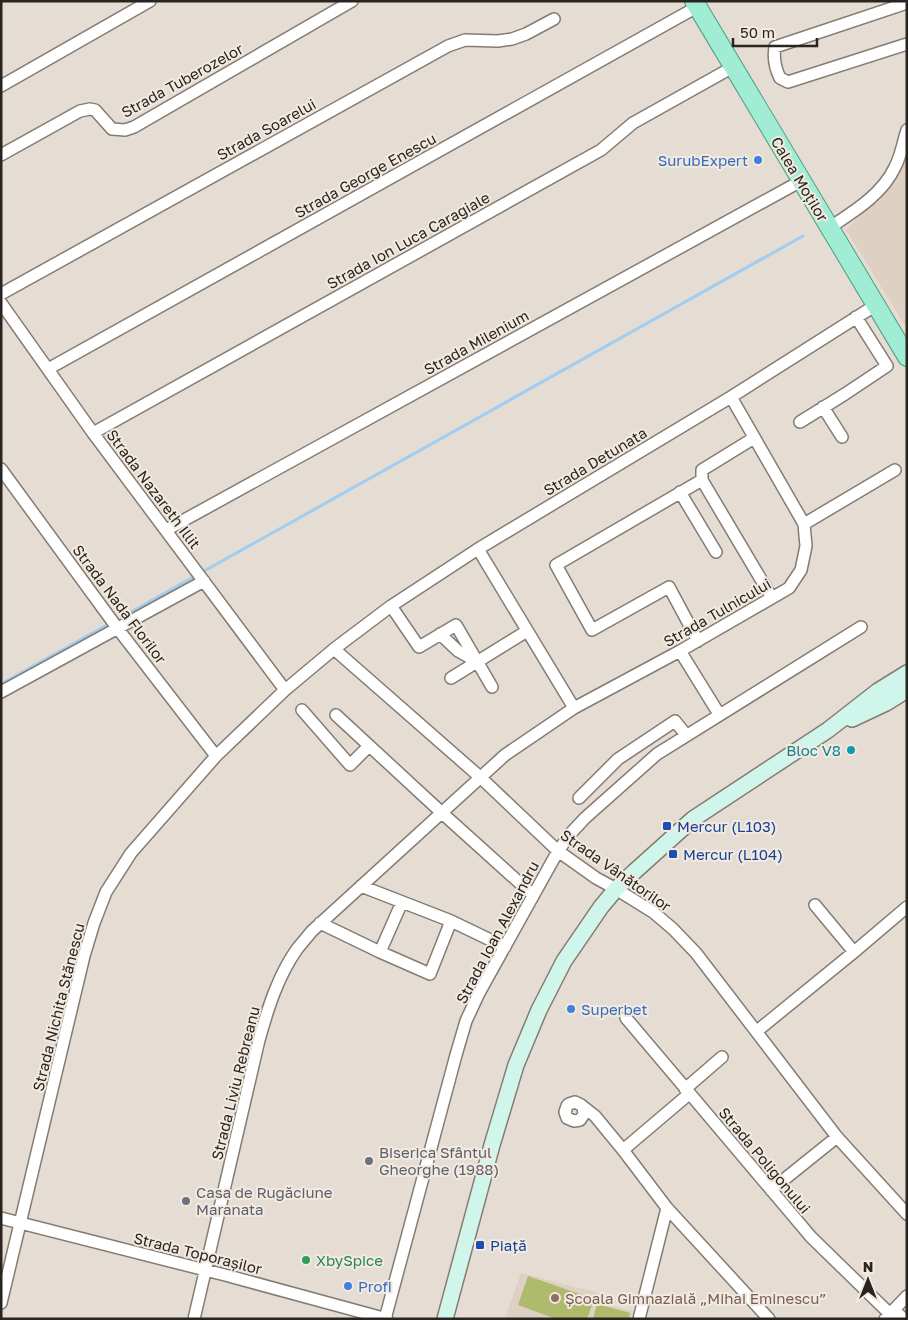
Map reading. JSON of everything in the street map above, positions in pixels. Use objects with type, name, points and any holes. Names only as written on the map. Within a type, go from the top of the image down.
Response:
[{"type":"main road","name":"Calea Moților","points":[[696,4],[907,357]]},
{"type":"main road","points":[[445,1319],[508,1092],[527,1036],[564,961],[601,908],[616,889],[692,819],[828,730],[878,691],[907,673]]},
{"type":"main road","points":[[828,730],[886,703],[907,690]]},
{"type":"street","points":[[1,86],[150,1]]},
{"type":"street","name":"Strada Tuberozelor","points":[[1,156],[80,111],[95,110],[112,129],[125,130],[134,127],[352,1]]},
{"type":"street","points":[[907,3],[774,47],[773,58],[775,69],[780,78],[788,82],[907,44]]},
{"type":"street","name":"Strada George Enescu","points":[[48,369],[696,4]]},
{"type":"street","name":"Strada Soarelui","points":[[1,294],[448,46],[465,40],[498,41],[512,39],[526,34],[554,19]]},
{"type":"street","name":"Strada Ion Luca Caragiale","points":[[94,433],[592,154],[610,143],[632,122],[733,67]]},
{"type":"street","points":[[829,228],[852,213],[889,179],[898,160],[907,130]]},
{"type":"street","name":"Strada Milenium","points":[[166,530],[801,181]]},
{"type":"street","name":"Strada Nazareth Illit","points":[[1,303],[94,433],[285,690]]},
{"type":"street","name":"Strada Detunata","points":[[334,649],[391,606],[478,549],[731,397],[876,305]]},
{"type":"street","points":[[800,422],[886,366],[856,317]]},
{"type":"street","name":"Strada Tulnicului","points":[[480,777],[505,755],[574,708],[698,641],[789,588],[801,570],[806,546],[804,524],[731,397]]},
{"type":"street","points":[[823,407],[842,437]]},
{"type":"street","points":[[754,438],[702,470],[702,480],[772,598]]},
{"type":"street","name":"Strada Nada Florilor","points":[[1,469],[118,629],[216,756]]},
{"type":"street","points":[[804,524],[895,470]]},
{"type":"street","points":[[698,641],[669,587],[592,630],[556,565],[702,480]]},
{"type":"street","points":[[680,492],[716,552]]},
{"type":"street","points":[[478,549],[574,708]]},
{"type":"street","points":[[1,692],[204,581]]},
{"type":"street","points":[[391,606],[419,647],[456,625],[492,687]]},
{"type":"street","name":"Strada Ioan Alexandru","points":[[386,1319],[466,1021],[479,993],[558,851],[571,833],[586,818],[657,754],[861,627]]},
{"type":"street","points":[[451,678],[527,631]]},
{"type":"street","points":[[440,634],[458,651],[477,662]]},
{"type":"street","name":"Strada Nichita Stănescu","points":[[1,1303],[84,956],[106,892],[131,853],[216,756],[285,690],[334,649]]},
{"type":"street","name":"Strada Vânătorilor","points":[[334,649],[480,777],[558,851],[596,878],[653,912],[673,929],[696,953],[837,1136],[867,1172],[907,1214]]},
{"type":"street","points":[[680,651],[719,714]]},
{"type":"street","points":[[302,710],[350,765],[369,746]]},
{"type":"street","points":[[336,715],[533,895]]},
{"type":"street","points":[[579,798],[618,759],[675,721],[686,736]]},
{"type":"street","name":"Strada Liviu Rebreanu","points":[[194,1319],[259,1040],[266,1016],[285,969],[297,949],[320,923],[480,777]]},
{"type":"street","points":[[361,886],[452,921],[505,946]]},
{"type":"street","points":[[380,952],[402,902]]},
{"type":"street","points":[[815,905],[854,952]]},
{"type":"street","points":[[757,1031],[907,907]]},
{"type":"street","points":[[320,923],[430,974],[452,921]]},
{"type":"street","name":"Strada Poligonului","points":[[626,1018],[811,1237],[890,1314],[904,1319]]},
{"type":"street","points":[[623,1150],[722,1058]]},
{"type":"street","points":[[583,1112],[595,1116],[667,1208],[769,1319]]},
{"type":"street","points":[[771,1190],[837,1136]]},
{"type":"street","points":[[639,1319],[667,1208]]},
{"type":"street","name":"Strada Toporașilor","points":[[1,1218],[206,1270],[386,1319]]},
{"type":"street","points":[[890,1314],[907,1296]]},
{"type":"shaded area","points":[[907,147],[907,329],[846,230],[892,183]]},
{"type":"shaded area","name":"Școala Gimnazială „Mihai Eminescu”","points":[[521,1273],[599,1293],[597,1302],[633,1311],[631,1319],[505,1319]]},
{"type":"green space","points":[[528,1276],[594,1299],[587,1319],[556,1319],[518,1305]]},
{"type":"green space","points":[[597,1304],[630,1313],[629,1319],[593,1319]]},
{"type":"waterway","points":[[122,617],[803,236]]},
{"type":"waterway","points":[[1,684],[105,626]]},
{"type":"place","name":"SurubExpert","points":[[758,160]]},
{"type":"place","name":"Bloc V8","points":[[851,750]]},
{"type":"place","name":"Mercur (L103)","points":[[667,826]]},
{"type":"place","name":"Mercur (L104)","points":[[673,854]]},
{"type":"place","name":"Superbet","points":[[571,1009]]},
{"type":"place","name":"Biserica Sfântul Gheorghe (1988)","points":[[369,1161]]},
{"type":"place","name":"Casa de Rugăciune Maranata","points":[[186,1201]]},
{"type":"place","name":"Piață","points":[[480,1245]]},
{"type":"place","name":"XbySpice","points":[[306,1260]]},
{"type":"place","name":"Profi","points":[[348,1286]]},
{"type":"place","name":"Școala Gimnazială „Mihai Eminescu”","points":[[555,1298]]}]
